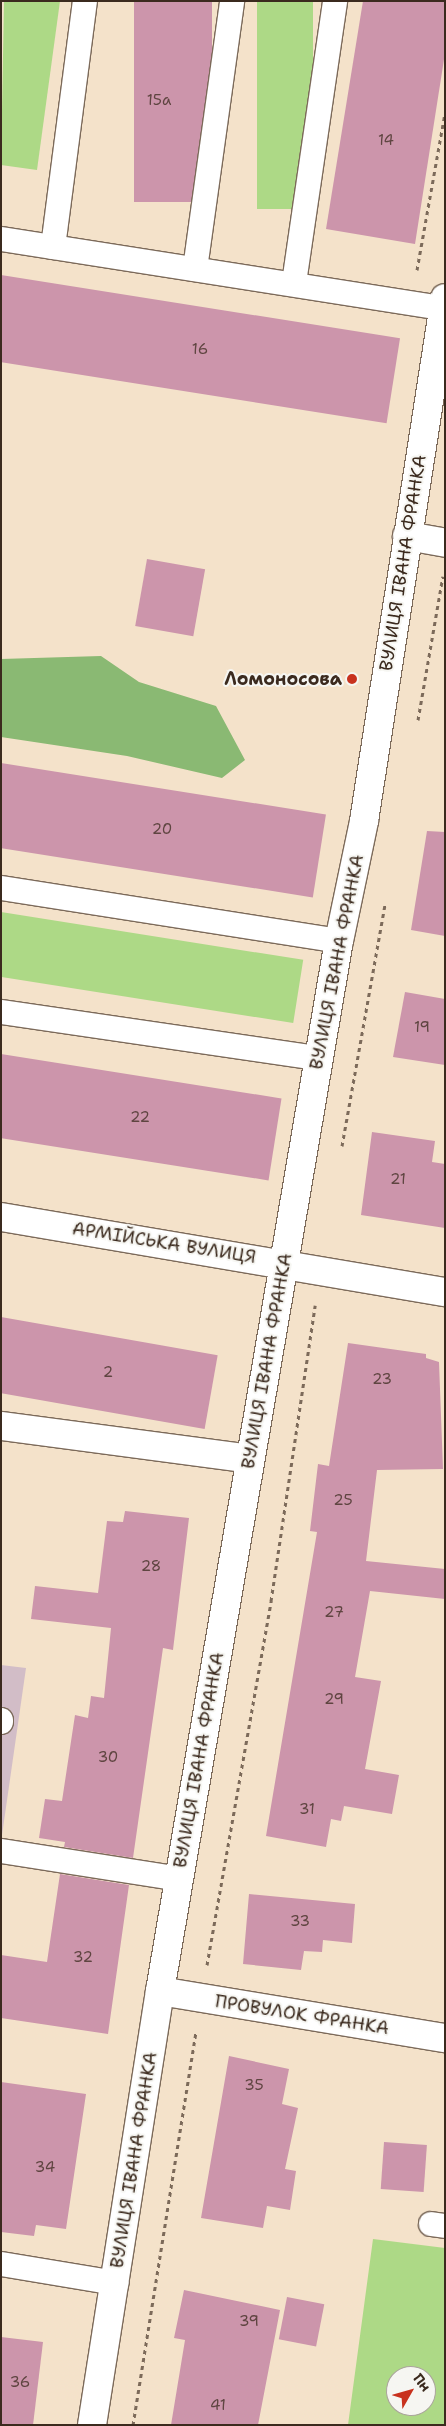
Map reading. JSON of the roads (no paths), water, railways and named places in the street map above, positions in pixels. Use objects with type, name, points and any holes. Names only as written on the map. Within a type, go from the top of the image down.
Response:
[{"type":"street","name":"ВУЛИЦЯ ІВАНА ФРАНКА","points":[[92,2425],[116,2283],[160,1991],[318,1058],[339,941],[364,821],[444,303]]},
{"type":"street","points":[[407,536],[445,543]]},
{"type":"street","name":"АРМІЙСЬКА ВУЛИЦЯ","points":[[1,1217],[284,1262],[445,1292]]},
{"type":"street","points":[[1,1426],[250,1459]]},
{"type":"street","name":"ПРОВУЛОК ФРАНКА","points":[[160,1991],[445,2038]]},
{"type":"lane","points":[[53,247],[86,1]]},
{"type":"lane","points":[[195,269],[232,1]]},
{"type":"lane","points":[[294,283],[334,1]]},
{"type":"lane","points":[[1,239],[195,269],[444,303]]},
{"type":"lane","points":[[1,888],[339,941]]},
{"type":"lane","points":[[1,1012],[318,1058]]},
{"type":"lane","points":[[1,1851],[179,1879]]},
{"type":"lane","points":[[1,2264],[116,2283]]},
{"type":"place","name":"Ломоносова","points":[[352,679]]}]
